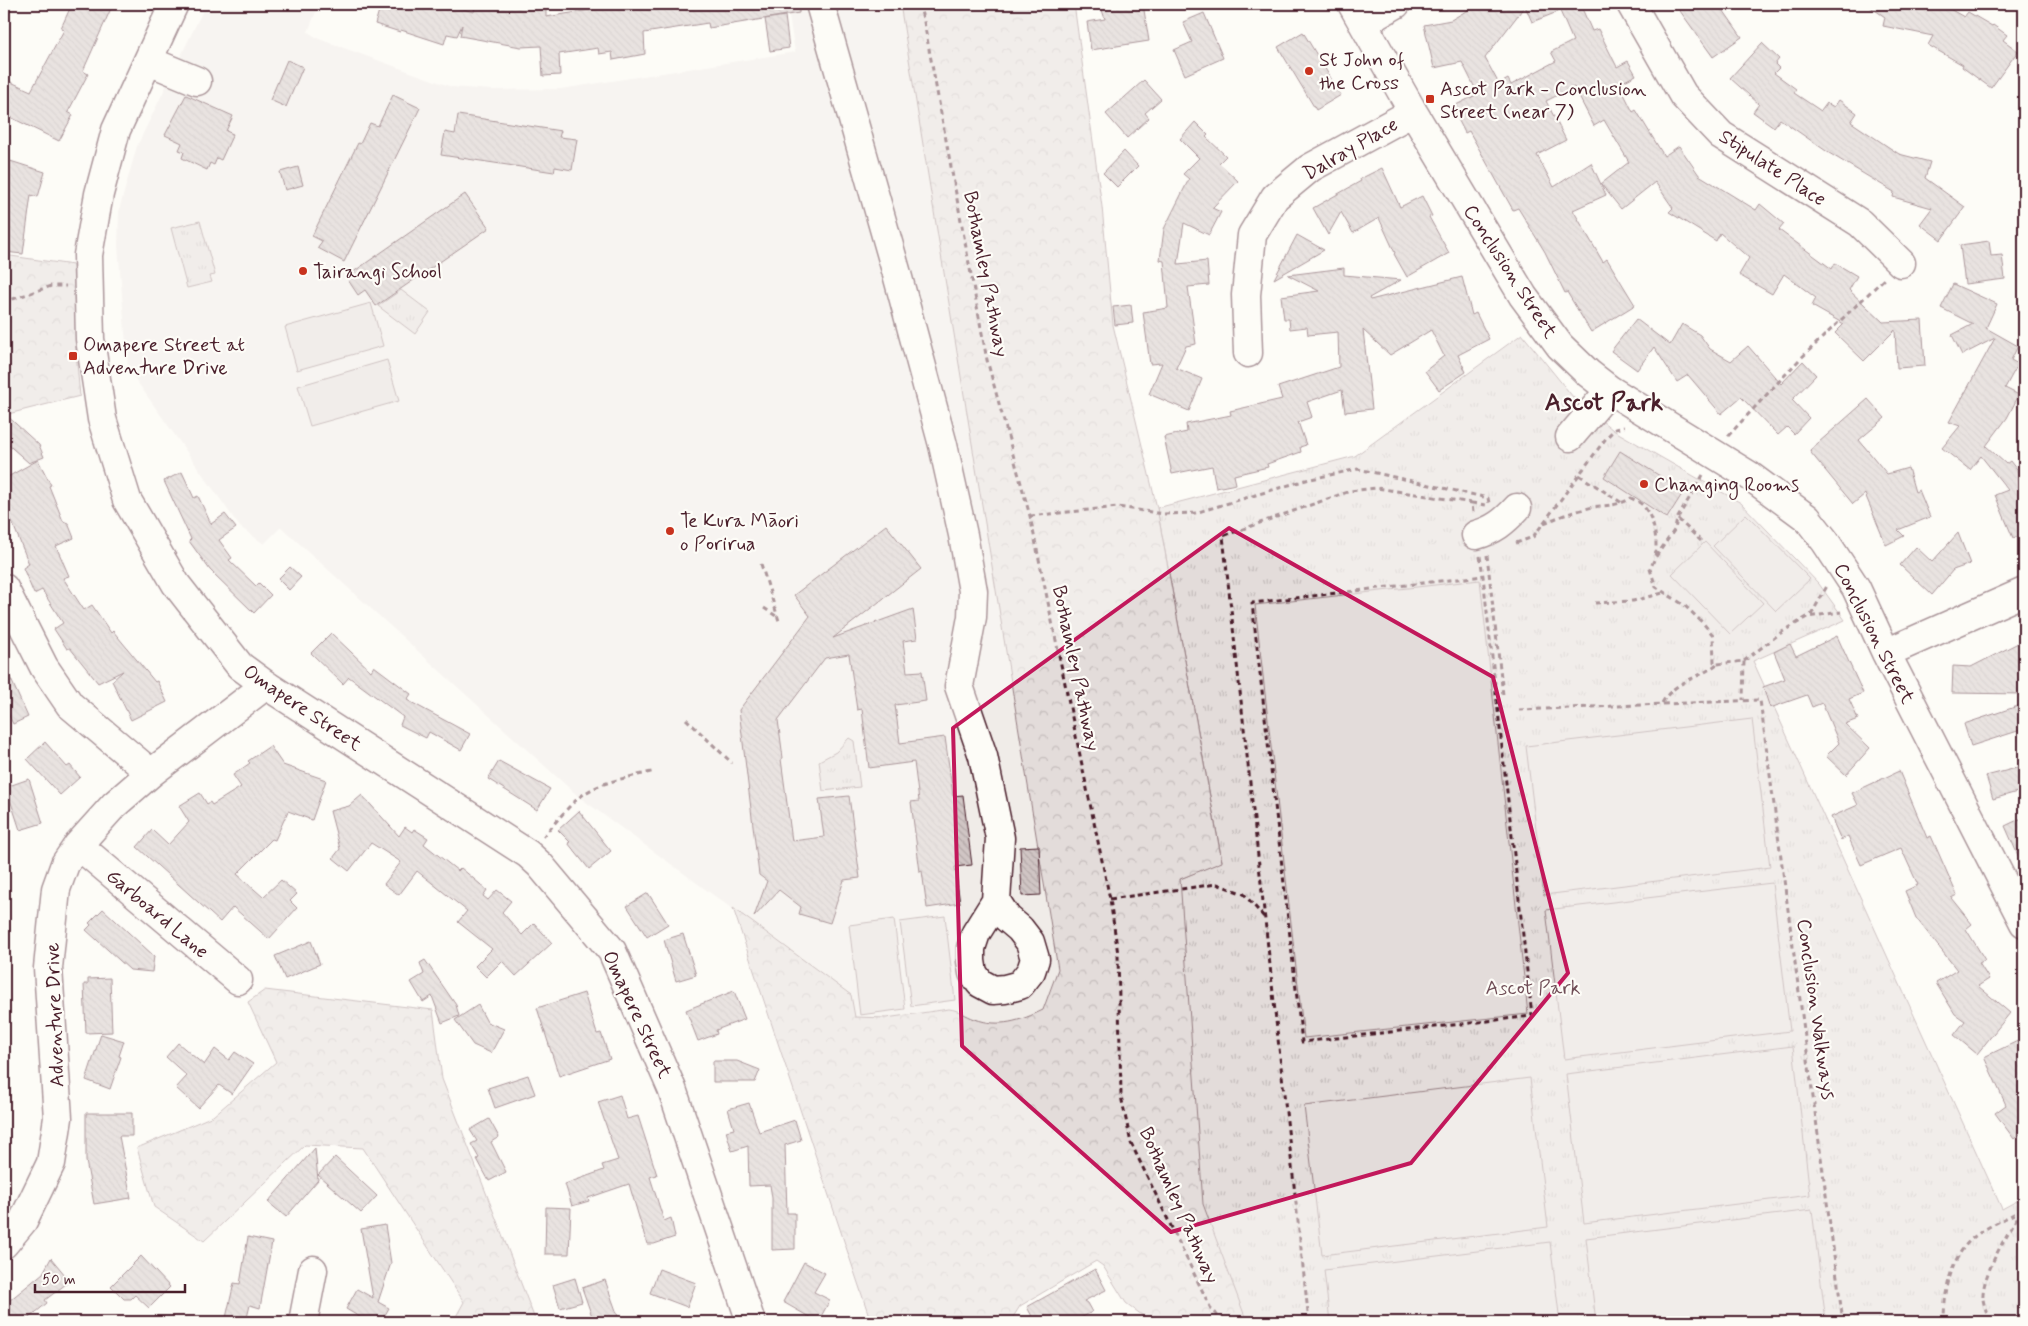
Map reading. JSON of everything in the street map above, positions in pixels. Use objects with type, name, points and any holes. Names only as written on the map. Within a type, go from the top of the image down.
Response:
[{"type":"street","name":"Omapere Street","points":[[174,4],[116,130],[97,202],[88,255],[90,340],[102,419],[127,500],[176,584],[240,666],[266,685],[528,854],[540,865],[612,951],[672,1089],[750,1322]]},
{"type":"street","points":[[820,4],[943,445],[963,535],[973,591],[972,617],[959,686],[983,756],[1000,838],[996,901]]},
{"type":"street","points":[[1358,13],[1396,4]]},
{"type":"street","name":"Stipulate Place","points":[[1631,4],[1683,95],[1721,135],[1860,223],[1901,263]]},
{"type":"street","name":"Conclusion Street","points":[[1358,13],[1413,112],[1523,296],[1560,346],[1588,373],[1610,390],[1750,476],[1807,518],[1826,541],[1864,602],[1886,653],[2024,923]]},
{"type":"street","points":[[149,61],[197,81]]},
{"type":"street","name":"Dalray Place","points":[[1248,353],[1246,295],[1252,235],[1275,197],[1310,168],[1413,112]]},
{"type":"street","points":[[1570,437],[1610,390]]},
{"type":"street","points":[[1479,543],[1505,521],[1504,507]]},
{"type":"street","points":[[4,588],[44,667],[70,705],[151,773]]},
{"type":"street","points":[[1886,653],[2024,592]]},
{"type":"street","name":"Adventure Drive","points":[[4,1244],[23,1221],[51,1163],[58,1118],[48,968],[56,889],[65,864],[78,845],[114,805],[151,773],[266,685]]},
{"type":"street","name":"Garboard Lane","points":[[78,845],[238,980]]},
{"type":"street","points":[[303,1322],[313,1270]]},
{"type":"path","name":"Bothamley Pathway","points":[[919,4],[924,22],[987,360],[1030,516],[1110,899],[1118,954],[1121,1096],[1131,1143],[1212,1311],[1226,1322]]},
{"type":"path","points":[[4,302],[52,286],[89,284]]},
{"type":"path","points":[[1508,544],[1529,540],[1607,437],[1615,429],[1627,427]]},
{"type":"path","points":[[1030,516],[1118,507],[1164,514],[1196,512],[1306,480],[1358,468],[1488,498],[1504,507]]},
{"type":"path","points":[[1704,474],[1711,477]]},
{"type":"path","points":[[1579,475],[1623,503]]},
{"type":"path","points":[[1309,1322],[1223,536],[1350,491],[1376,488],[1472,503],[1479,543],[1480,556],[1483,576],[1532,1016],[1302,1042],[1252,603],[1483,576]]},
{"type":"path","points":[[1543,523],[1579,511],[1623,503],[1631,498],[1644,506],[1655,535],[1655,558]]},
{"type":"path","points":[[1677,519],[1702,542]]},
{"type":"path","points":[[1479,543],[1485,548],[1503,695]]},
{"type":"path","points":[[761,564],[780,624]]},
{"type":"path","points":[[1810,616],[1830,580]]},
{"type":"path","points":[[1595,603],[1633,601],[1663,593]]},
{"type":"path","points":[[1744,661],[1782,632],[1810,616],[1847,610],[1864,602]]},
{"type":"path","points":[[764,608],[772,612],[778,619]]},
{"type":"path","points":[[1661,704],[1676,686],[1708,671],[1717,664]]},
{"type":"path","points":[[1519,710],[1743,700],[1744,674]]},
{"type":"path","name":"Conclusion Walkways","points":[[1743,700],[1760,700],[1843,1322]]},
{"type":"path","points":[[686,719],[732,763]]},
{"type":"path","points":[[528,854],[579,797],[587,792],[622,779],[654,772]]},
{"type":"path","points":[[1110,899],[1217,884],[1244,894],[1264,917]]},
{"type":"path","points":[[1944,1322],[1949,1282],[1958,1256],[1972,1238],[1995,1223],[2023,1210]]},
{"type":"path","points":[[1989,1322],[1983,1300],[1985,1282],[2005,1238],[2023,1210]]},
{"type":"highlighted area","points":[[1229,528],[1493,677],[1568,973],[1411,1163],[1171,1232],[962,1046],[953,728]]},
{"type":"shaded area","name":"Te Kura Māori o Porirua","points":[[206,4],[319,4],[308,32],[319,39],[452,87],[492,90],[561,89],[795,52],[787,4],[900,4],[1058,969],[1043,1010],[1021,1021],[1005,1024],[974,1019],[956,1010],[949,1009],[886,1018],[855,1017],[850,995],[579,797],[281,527],[264,544],[240,527],[128,369],[118,246],[119,210],[137,146]]},
{"type":"green space","points":[[900,4],[1074,4],[1102,207],[1113,325],[1157,508],[1222,862],[1180,879],[1203,1204],[1247,1322],[1151,1322],[1126,1303],[1103,1266],[1096,1261],[1020,1306],[1010,1322],[871,1322],[733,908],[851,995],[855,1017],[886,1018],[949,1009],[984,1022],[1010,1022],[1043,1010],[1058,969]]},
{"type":"green space","points":[[200,221],[215,275],[210,276],[212,282],[187,288],[171,228]]},
{"type":"green space","points":[[4,255],[73,265],[76,353],[80,396],[4,415]]},
{"type":"green space","points":[[401,290],[430,312],[415,334],[378,306]]},
{"type":"green space","points":[[371,303],[383,346],[297,370],[285,327]]},
{"type":"green space","name":"Ascot Park","points":[[1522,334],[1573,397],[1613,430],[1741,503],[1819,584],[1845,620],[1753,661],[2002,1209],[2024,1197],[2024,1322],[1238,1322],[1138,1143],[1180,879],[1222,861],[1157,508],[1355,456]]},
{"type":"green space","points":[[387,360],[399,401],[310,426],[298,386]]},
{"type":"green space","points":[[1746,514],[1810,579],[1776,611],[1713,546]]},
{"type":"green space","points":[[1705,542],[1763,603],[1730,634],[1672,574]]},
{"type":"green space","points":[[1480,580],[1528,1014],[1304,1038],[1255,605]]},
{"type":"green space","points":[[1752,719],[1770,867],[1544,895],[1526,746]]},
{"type":"green space","points":[[849,738],[854,741],[860,787],[823,791],[819,761],[836,752]]},
{"type":"green space","points":[[1772,883],[1790,1031],[1564,1059],[1546,910]]},
{"type":"green space","points":[[945,916],[955,1000],[911,1006],[900,922]]},
{"type":"green space","points":[[894,919],[905,1009],[860,1015],[849,925]]},
{"type":"green space","points":[[265,990],[433,1010],[442,1079],[536,1322],[453,1322],[464,1302],[363,1148],[305,1145],[204,1241],[154,1207],[137,1148],[213,1116],[276,1062],[248,1002]]},
{"type":"green space","points":[[1793,1046],[1810,1195],[1584,1223],[1566,1074]]},
{"type":"green space","points":[[1530,1078],[1548,1227],[1322,1255],[1304,1106]]},
{"type":"green space","points":[[1812,1210],[1826,1322],[1596,1322],[1586,1238]]},
{"type":"green space","points":[[1550,1242],[1560,1322],[1330,1322],[1324,1270]]},
{"type":"building","points":[[72,4],[113,4],[83,71],[88,74],[68,112],[73,115],[59,141],[4,114],[4,79],[31,91],[64,30],[61,28]]},
{"type":"building","points":[[381,4],[445,4],[474,12],[475,4],[498,4],[516,7],[546,5],[546,17],[628,4],[799,4],[799,13],[709,28],[708,23],[644,33],[645,54],[613,60],[612,52],[599,54],[598,48],[559,54],[560,75],[543,76],[541,46],[521,47],[460,36],[462,25],[457,36],[447,34],[444,44],[375,24]]},
{"type":"building","points":[[1100,4],[1143,4],[1149,41],[1091,50],[1087,22],[1105,19]]},
{"type":"building","points":[[1478,4],[1580,4],[1592,31],[1598,29],[1617,67],[1628,61],[1636,75],[1619,84],[1633,112],[1636,110],[1664,156],[1679,146],[1699,175],[1756,210],[1760,204],[1784,224],[1779,230],[1832,269],[1835,263],[1857,276],[1849,290],[1883,322],[1922,320],[1925,366],[1897,368],[1895,330],[1864,361],[1835,333],[1844,324],[1812,306],[1816,298],[1784,274],[1772,294],[1739,275],[1749,258],[1720,233],[1716,241],[1669,212],[1673,208],[1655,182],[1621,209],[1601,184],[1629,162],[1604,120],[1594,126],[1574,87],[1546,101],[1566,140],[1537,155],[1554,187],[1591,163],[1606,195],[1573,210],[1603,262],[1607,259],[1635,305],[1591,332],[1567,292],[1565,293],[1545,252],[1518,208],[1513,210],[1469,131],[1465,133],[1452,107],[1478,94],[1462,62],[1434,68],[1424,25],[1451,20]],"holes":[[[1525,6],[1532,22],[1560,11],[1573,41],[1551,52],[1556,61],[1511,85],[1508,79],[1499,84],[1485,58]]]},
{"type":"building","points":[[1675,4],[1719,4],[1742,37],[1713,57]]},
{"type":"building","points":[[1866,4],[1941,4],[1964,17],[1968,12],[1993,25],[2007,35],[2003,40],[2018,51],[1991,88],[1962,67],[1963,65],[1928,45],[1933,36],[1883,26],[1885,17]]},
{"type":"building","points":[[1204,13],[1223,58],[1185,75],[1174,50],[1192,42],[1183,22]]},
{"type":"building","points":[[785,16],[789,48],[770,51],[765,19]]},
{"type":"building","name":"St John of the Cross","points":[[1303,32],[1341,95],[1316,110],[1278,47]]},
{"type":"building","points":[[1762,43],[1779,59],[1775,64],[1779,68],[1774,73],[1796,89],[1794,93],[1821,111],[1827,103],[1834,107],[1839,100],[1857,113],[1851,122],[1899,154],[1930,162],[1925,178],[1965,207],[1941,240],[1920,224],[1932,208],[1893,197],[1894,192],[1829,153],[1780,119],[1774,127],[1753,112],[1759,104],[1730,78]]},
{"type":"building","points":[[287,60],[303,67],[286,107],[270,100]]},
{"type":"building","points":[[1144,80],[1161,99],[1145,113],[1149,118],[1127,138],[1106,114]]},
{"type":"building","points":[[186,95],[233,116],[226,131],[233,134],[221,160],[217,158],[214,165],[210,163],[207,170],[182,158],[184,152],[179,150],[182,143],[165,135]]},
{"type":"building","points":[[393,95],[420,108],[344,262],[318,248],[322,241],[312,236],[358,143],[360,144],[370,123],[378,126]]},
{"type":"building","points":[[458,115],[561,131],[559,137],[577,139],[572,170],[555,167],[554,172],[441,155],[445,132],[455,134]]},
{"type":"building","points":[[1195,122],[1208,135],[1206,137],[1226,156],[1219,163],[1238,181],[1212,208],[1221,212],[1209,235],[1184,223],[1178,264],[1207,261],[1209,285],[1188,287],[1196,344],[1186,346],[1176,368],[1202,379],[1189,411],[1149,394],[1162,363],[1150,364],[1143,312],[1168,308],[1164,261],[1160,260],[1164,229],[1189,179],[1183,174],[1199,158],[1180,139]]},
{"type":"building","points":[[1124,151],[1138,166],[1117,187],[1103,173]]},
{"type":"building","points":[[4,159],[45,172],[38,197],[31,195],[23,254],[4,252],[4,222],[7,198],[4,197]]},
{"type":"building","points":[[298,167],[303,185],[285,190],[280,172]]},
{"type":"building","points":[[1382,168],[1400,207],[1422,196],[1432,216],[1429,217],[1449,253],[1407,277],[1394,254],[1379,218],[1353,233],[1341,212],[1328,235],[1313,208],[1361,181],[1360,179]]},
{"type":"building","points":[[465,194],[489,228],[376,306],[365,290],[358,295],[346,277]]},
{"type":"building","points":[[1297,235],[1324,250],[1274,279]]},
{"type":"building","points":[[1989,241],[1991,256],[2002,255],[2005,279],[1965,284],[1960,245]]},
{"type":"building","points":[[1344,268],[1344,275],[1401,280],[1369,298],[1370,300],[1462,277],[1472,315],[1476,313],[1489,339],[1458,355],[1466,372],[1439,390],[1425,371],[1444,356],[1431,330],[1390,355],[1363,330],[1372,409],[1345,412],[1342,390],[1307,402],[1312,417],[1298,422],[1306,445],[1300,447],[1301,452],[1267,464],[1268,467],[1234,475],[1236,484],[1216,488],[1212,466],[1172,474],[1164,437],[1187,432],[1186,424],[1231,415],[1230,411],[1282,399],[1278,387],[1339,367],[1338,332],[1308,335],[1307,327],[1290,329],[1289,319],[1284,319],[1281,296],[1319,291],[1288,275]]},
{"type":"building","points":[[1953,284],[1997,304],[1986,328],[2018,346],[2011,360],[2018,364],[2005,388],[2019,395],[2007,418],[1986,446],[2006,464],[2010,461],[2020,474],[2018,476],[2022,484],[2024,483],[2024,534],[2013,538],[1995,495],[2008,490],[1981,456],[1970,470],[1942,448],[1960,426],[1949,422],[1995,338],[1962,355],[1952,335],[1973,324],[1941,308]]},
{"type":"building","points":[[1131,305],[1133,323],[1115,325],[1113,307]]},
{"type":"building","points":[[1636,319],[1670,345],[1682,324],[1700,335],[1710,349],[1731,361],[1748,346],[1781,384],[1803,361],[1816,375],[1792,400],[1809,418],[1794,434],[1787,427],[1778,435],[1741,397],[1721,414],[1688,375],[1677,382],[1654,347],[1637,370],[1611,351]]},
{"type":"building","points":[[1868,399],[1885,418],[1859,440],[1887,474],[1908,468],[1915,492],[1919,490],[1930,517],[1898,530],[1904,536],[1886,545],[1865,494],[1853,504],[1810,450]]},
{"type":"building","points":[[4,413],[39,445],[44,457],[29,463],[4,441]]},
{"type":"building","name":"Changing Rooms","points":[[1620,451],[1684,491],[1667,518],[1604,477]]},
{"type":"building","points":[[38,460],[51,485],[49,486],[63,521],[68,523],[74,538],[56,546],[69,576],[63,578],[84,610],[92,605],[111,633],[113,631],[155,682],[157,681],[167,702],[131,720],[112,681],[123,671],[98,683],[70,648],[67,649],[54,629],[63,623],[42,590],[34,594],[23,568],[29,564],[4,502],[4,479]]},
{"type":"building","points":[[182,472],[194,498],[198,496],[211,524],[225,514],[236,528],[219,540],[232,558],[229,560],[256,586],[259,583],[271,595],[254,613],[210,570],[189,541],[191,539],[164,481]]},
{"type":"building","points":[[886,525],[921,569],[833,638],[913,609],[917,639],[903,641],[907,672],[922,671],[926,701],[895,705],[900,743],[945,737],[953,796],[963,795],[972,865],[955,867],[960,903],[927,908],[922,871],[920,872],[911,802],[919,801],[914,762],[869,768],[862,709],[857,710],[849,654],[825,658],[778,720],[783,758],[781,759],[792,841],[824,837],[819,799],[849,796],[860,878],[844,880],[830,923],[799,914],[801,907],[779,890],[754,917],[767,881],[759,875],[739,710],[810,616],[794,595]]},
{"type":"building","points":[[1958,533],[1970,564],[1953,570],[1932,595],[1900,565],[1916,547],[1932,562]]},
{"type":"building","points":[[290,567],[301,577],[289,590],[278,579]]},
{"type":"building","points":[[331,633],[371,671],[374,666],[411,694],[407,700],[470,734],[461,750],[429,732],[426,738],[400,725],[403,717],[349,677],[343,684],[311,653]]},
{"type":"building","points":[[1837,636],[1863,693],[1849,699],[1858,719],[1845,724],[1870,748],[1846,775],[1826,756],[1839,743],[1822,703],[1812,707],[1807,695],[1770,708],[1763,687],[1785,679],[1774,652],[1790,644],[1796,656]]},
{"type":"building","points":[[2024,640],[2024,694],[1952,693],[1953,666],[1971,667]]},
{"type":"building","points":[[4,664],[28,717],[13,724],[4,705]]},
{"type":"building","points":[[2024,704],[2024,729],[1971,746],[1964,724]]},
{"type":"building","points":[[45,742],[67,767],[70,765],[80,777],[60,795],[27,759]]},
{"type":"building","points":[[270,746],[283,765],[326,780],[312,820],[288,811],[275,840],[272,839],[237,874],[263,897],[281,880],[297,894],[290,901],[297,908],[269,939],[233,907],[220,922],[137,847],[152,830],[168,845],[189,822],[179,806],[200,793],[207,804],[210,802],[212,805],[241,787],[233,775],[250,763],[248,761]]},
{"type":"building","points":[[499,761],[550,789],[537,810],[488,779]]},
{"type":"building","points":[[2024,766],[2024,790],[1993,799],[1986,776]]},
{"type":"building","points":[[1899,771],[1927,838],[1931,836],[1957,895],[1951,898],[1972,924],[1966,929],[1985,960],[1979,963],[1989,979],[1978,986],[2010,1013],[1977,1054],[1954,1035],[1965,1021],[1955,1014],[1936,983],[1957,970],[1916,918],[1905,891],[1918,885],[1901,848],[1861,865],[1848,836],[1841,840],[1831,817],[1858,805],[1852,793]]},
{"type":"building","points":[[29,779],[43,823],[20,830],[6,787]]},
{"type":"building","points":[[362,795],[399,836],[405,827],[412,832],[414,829],[428,838],[424,844],[458,871],[461,868],[487,890],[483,896],[488,900],[497,890],[511,901],[502,912],[522,935],[534,923],[552,943],[516,976],[502,961],[486,977],[475,966],[492,949],[458,922],[467,911],[417,871],[399,895],[384,884],[401,862],[371,843],[349,871],[333,858],[340,849],[330,811],[349,806]]},
{"type":"building","points":[[579,811],[611,851],[589,869],[568,843],[570,842],[558,830]]},
{"type":"building","points":[[2024,817],[2024,869],[2005,826]]},
{"type":"building","points":[[1039,846],[1041,895],[1022,896],[1020,847]]},
{"type":"building","points":[[648,893],[668,924],[647,937],[627,906]]},
{"type":"building","points":[[103,909],[154,956],[152,972],[130,970],[86,930],[91,925],[89,923]]},
{"type":"building","points":[[683,934],[696,975],[676,981],[664,940]]},
{"type":"building","points":[[311,941],[320,964],[285,979],[275,956]]},
{"type":"building","points":[[425,960],[456,1005],[459,1016],[442,1023],[432,996],[423,1002],[411,982],[424,974],[420,963]]},
{"type":"building","points":[[110,978],[112,1032],[86,1033],[84,984],[88,984],[88,979]]},
{"type":"building","points":[[734,991],[745,1019],[716,1030],[717,1034],[698,1041],[686,1010]]},
{"type":"building","points":[[584,993],[597,1034],[601,1033],[610,1059],[559,1076],[537,1008]]},
{"type":"building","points":[[478,1005],[487,1022],[504,1029],[491,1053],[473,1045],[455,1020]]},
{"type":"building","points":[[101,1034],[124,1041],[119,1056],[121,1057],[110,1089],[86,1080]]},
{"type":"building","points":[[2024,1038],[2024,1131],[2014,1139],[1995,1113],[2006,1105],[1984,1057]]},
{"type":"building","points":[[178,1043],[204,1065],[215,1049],[229,1060],[235,1052],[253,1064],[232,1094],[219,1085],[198,1108],[176,1088],[187,1076],[166,1057]]},
{"type":"building","points":[[713,1061],[737,1061],[760,1070],[755,1082],[713,1082]]},
{"type":"building","points":[[528,1075],[535,1094],[495,1108],[488,1088]]},
{"type":"building","points":[[620,1095],[627,1119],[638,1116],[657,1175],[650,1177],[664,1221],[671,1218],[675,1237],[654,1244],[647,1244],[629,1184],[588,1198],[589,1201],[572,1206],[565,1184],[604,1170],[602,1165],[618,1160],[598,1102]]},
{"type":"building","points":[[749,1103],[759,1132],[795,1120],[801,1140],[785,1145],[787,1213],[795,1213],[795,1249],[772,1250],[772,1198],[770,1185],[749,1186],[748,1146],[732,1151],[726,1131],[734,1129],[728,1109]]},
{"type":"building","points":[[86,1113],[132,1113],[132,1136],[119,1136],[131,1198],[94,1204],[86,1161]]},
{"type":"building","points":[[489,1119],[499,1137],[491,1142],[506,1172],[489,1181],[471,1144],[477,1141],[470,1130]]},
{"type":"building","points":[[315,1148],[318,1180],[286,1217],[268,1202]]},
{"type":"building","points":[[335,1157],[377,1196],[361,1213],[318,1175]]},
{"type":"building","points":[[546,1207],[571,1208],[569,1254],[545,1254]]},
{"type":"building","points":[[385,1225],[391,1263],[378,1302],[389,1308],[381,1322],[368,1322],[346,1309],[357,1289],[373,1298],[361,1229]]},
{"type":"building","points":[[248,1237],[272,1242],[260,1308],[250,1305],[246,1322],[225,1322],[234,1283],[240,1284]]},
{"type":"building","points":[[141,1256],[170,1287],[149,1308],[135,1295],[131,1299],[124,1299],[111,1286]]},
{"type":"building","points":[[51,1258],[70,1281],[45,1300],[47,1303],[24,1322],[4,1322],[4,1305],[43,1273]]},
{"type":"building","points":[[804,1262],[825,1273],[814,1292],[830,1300],[818,1322],[783,1302]]},
{"type":"building","points":[[659,1269],[696,1283],[687,1307],[650,1293]]},
{"type":"building","points":[[1095,1269],[1106,1290],[1084,1301],[1092,1312],[1073,1322],[1035,1322],[1027,1307]]},
{"type":"building","points":[[575,1278],[582,1302],[560,1308],[553,1285]]},
{"type":"building","points":[[605,1280],[620,1322],[594,1322],[582,1288]]},
{"type":"place","name":"St John of the Cross","points":[[1309,71]]},
{"type":"place","name":"Ascot Park - Conclusion Street (near 7)","points":[[1430,99]]},
{"type":"place","name":"Tairangi School","points":[[303,271]]},
{"type":"place","name":"Omapere Street at Adventure Drive","points":[[73,356]]},
{"type":"place","name":"Changing Rooms","points":[[1644,484]]},
{"type":"place","name":"Te Kura Māori o Porirua","points":[[670,531]]},
{"type":"district","name":"Ascot Park","points":[[1604,401]]}]
